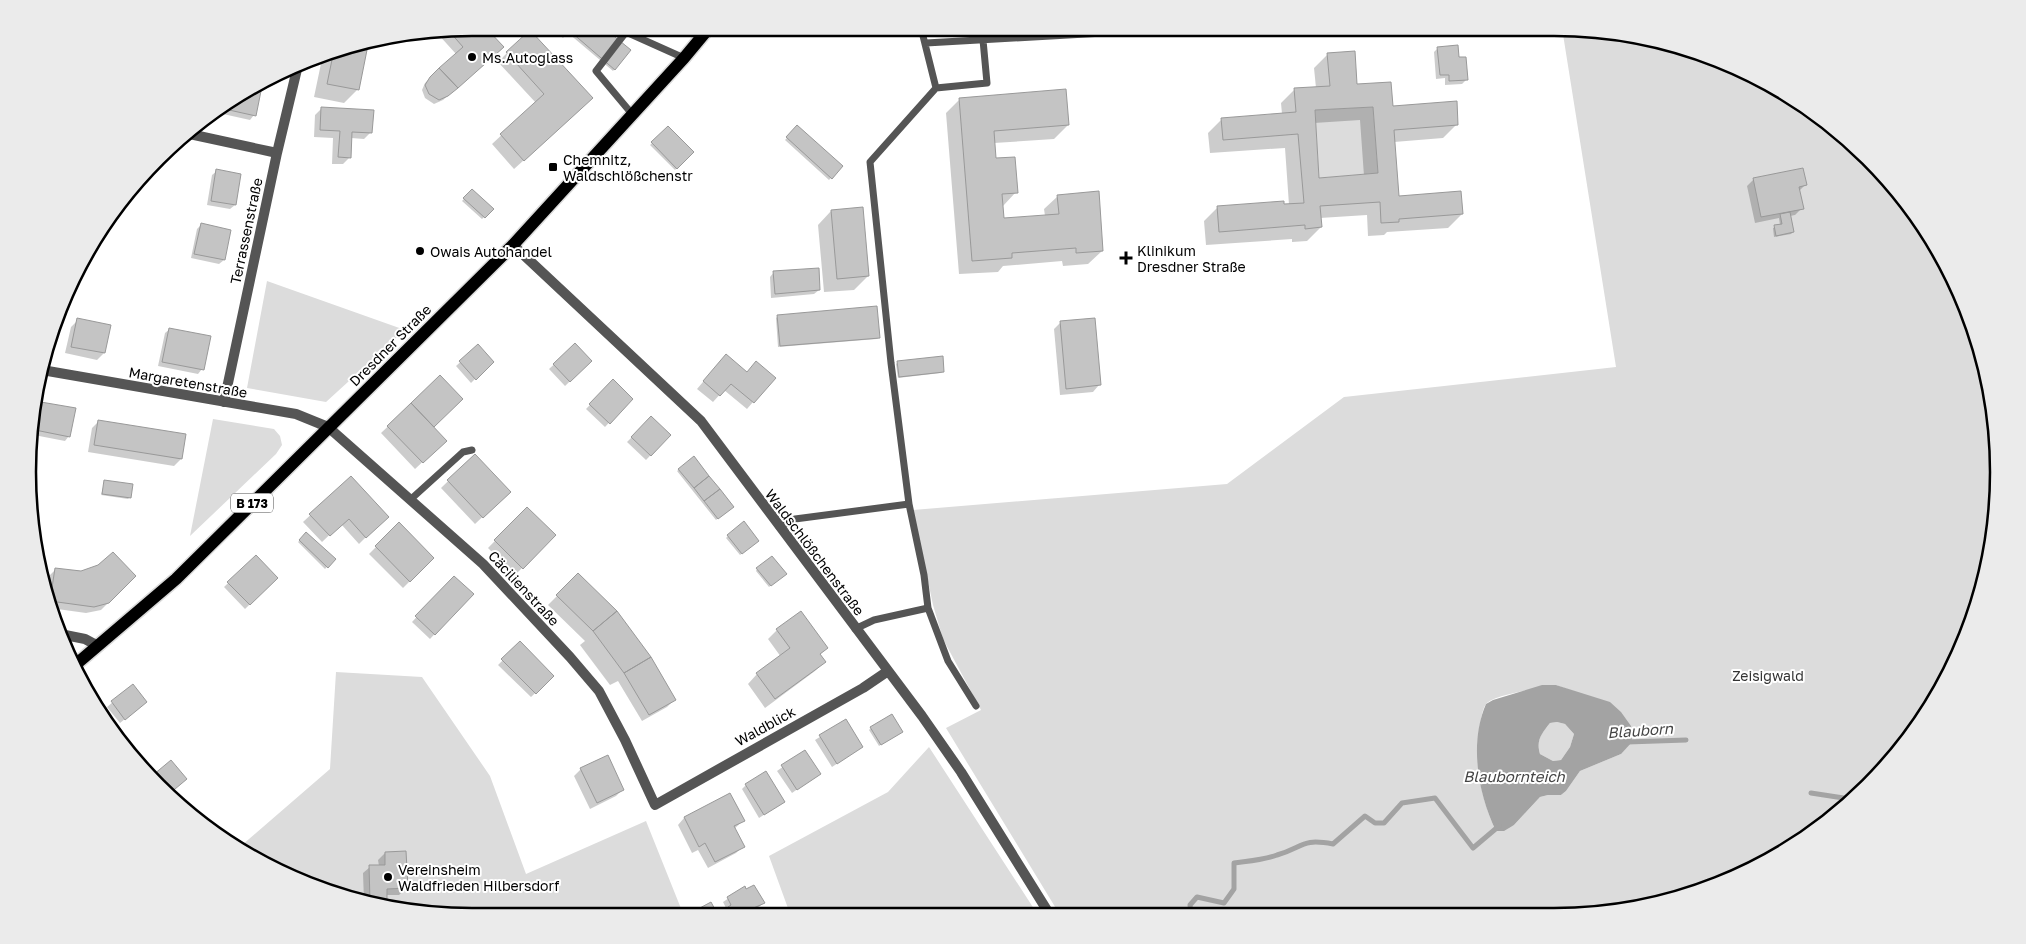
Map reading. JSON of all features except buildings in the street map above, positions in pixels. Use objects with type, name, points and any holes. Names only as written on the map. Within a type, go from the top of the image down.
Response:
[{"type":"main road","name":"Dresdner Straße","points":[[79,662],[176,579],[513,245],[702,36]]},
{"type":"street","name":"Terrassenstraße","points":[[224,402],[277,153],[296,73]]},
{"type":"street","points":[[195,136],[277,153]]},
{"type":"street","name":"Waldschlößchenstraße","points":[[513,245],[701,421],[961,772],[1046,908]]},
{"type":"street","name":"Margaretenstraße","points":[[48,371],[296,414],[328,427]]},
{"type":"street","name":"Cäcilienstraße","points":[[328,427],[483,564],[599,691],[626,740],[655,805]]},
{"type":"street","points":[[68,635],[86,639],[98,646]]},
{"type":"street","name":"Waldblick","points":[[655,805],[863,688],[888,671]]},
{"type":"lane","points":[[623,36],[596,71],[632,114]]},
{"type":"lane","points":[[635,36],[684,58]]},
{"type":"lane","points":[[924,36],[936,88]]},
{"type":"lane","points":[[926,43],[1052,36]]},
{"type":"lane","points":[[976,706],[948,661],[928,608],[924,575],[908,504],[870,162],[936,88],[987,83],[983,40]]},
{"type":"lane","points":[[410,500],[463,452],[472,450]]},
{"type":"lane","points":[[780,527],[795,519],[908,504]]},
{"type":"lane","points":[[855,628],[874,620],[928,608]]},
{"type":"green space","name":"Zeisigwald","points":[[1563,36],[1611,40],[1667,51],[1694,59],[1747,81],[1772,95],[1819,126],[1841,144],[1882,185],[1900,207],[1945,279],[1957,305],[1975,359],[1986,415],[1989,444],[1990,472],[1986,529],[1975,585],[1967,612],[1945,665],[1916,714],[1882,759],[1862,780],[1819,818],[1772,849],[1721,875],[1694,885],[1639,899],[1582,907],[1056,908],[946,728],[981,710],[943,639],[933,605],[913,510],[1227,484],[1344,397],[1616,367]],"holes":[[[1556,685],[1587,696],[1621,754],[1580,771],[1561,795],[1540,797],[1514,825],[1496,831],[1482,790],[1477,747],[1483,711],[1486,704],[1491,700],[1508,694]]]},
{"type":"green space","points":[[1373,107],[1378,173],[1319,178],[1315,110]]},
{"type":"green space","points":[[267,281],[405,330],[326,402],[247,388]]},
{"type":"green space","points":[[213,419],[274,429],[280,436],[282,445],[276,454],[190,536]]},
{"type":"green space","points":[[336,672],[422,677],[490,776],[526,874],[646,821],[681,908],[472,908],[415,904],[359,893],[332,885],[279,863],[244,843],[330,769]]},
{"type":"green space","points":[[1550,723],[1565,724],[1574,734],[1570,747],[1561,760],[1553,761],[1540,754],[1539,745],[1540,737]]},
{"type":"green space","points":[[929,747],[1033,908],[788,908],[769,856],[888,792]]},
{"type":"water","name":"Blaubornteich","points":[[1542,685],[1556,685],[1610,702],[1621,712],[1631,726],[1632,742],[1621,754],[1580,771],[1561,795],[1540,797],[1514,825],[1504,831],[1496,831],[1480,785],[1477,752],[1481,719],[1486,704],[1493,700]],"holes":[[[1550,723],[1565,724],[1574,734],[1570,747],[1561,760],[1553,761],[1540,754],[1540,738]]]},
{"type":"waterway","name":"Blauborn","points":[[1627,742],[1686,740]]},
{"type":"waterway","name":"Blauborn","points":[[1811,793],[1843,798]]},
{"type":"waterway","name":"Blauborn","points":[[1190,908],[1190,905],[1197,897],[1224,903],[1234,889],[1234,863],[1272,857],[1308,843],[1323,842],[1333,844],[1365,816],[1375,823],[1384,823],[1402,803],[1435,798],[1473,848],[1499,826]]},
{"type":"place","name":"Ms.Autoglass","points":[[472,57]]},
{"type":"place","name":"Chemnitz, Waldschlößchenstr","points":[[553,167]]},
{"type":"place","name":"Owais Autohandel","points":[[420,251]]},
{"type":"place","name":"Klinikum Dresdner Straße","points":[[1126,258]]},
{"type":"place","name":"Vereinsheim Waldfrieden Hilbersdorf","points":[[388,877]]}]
